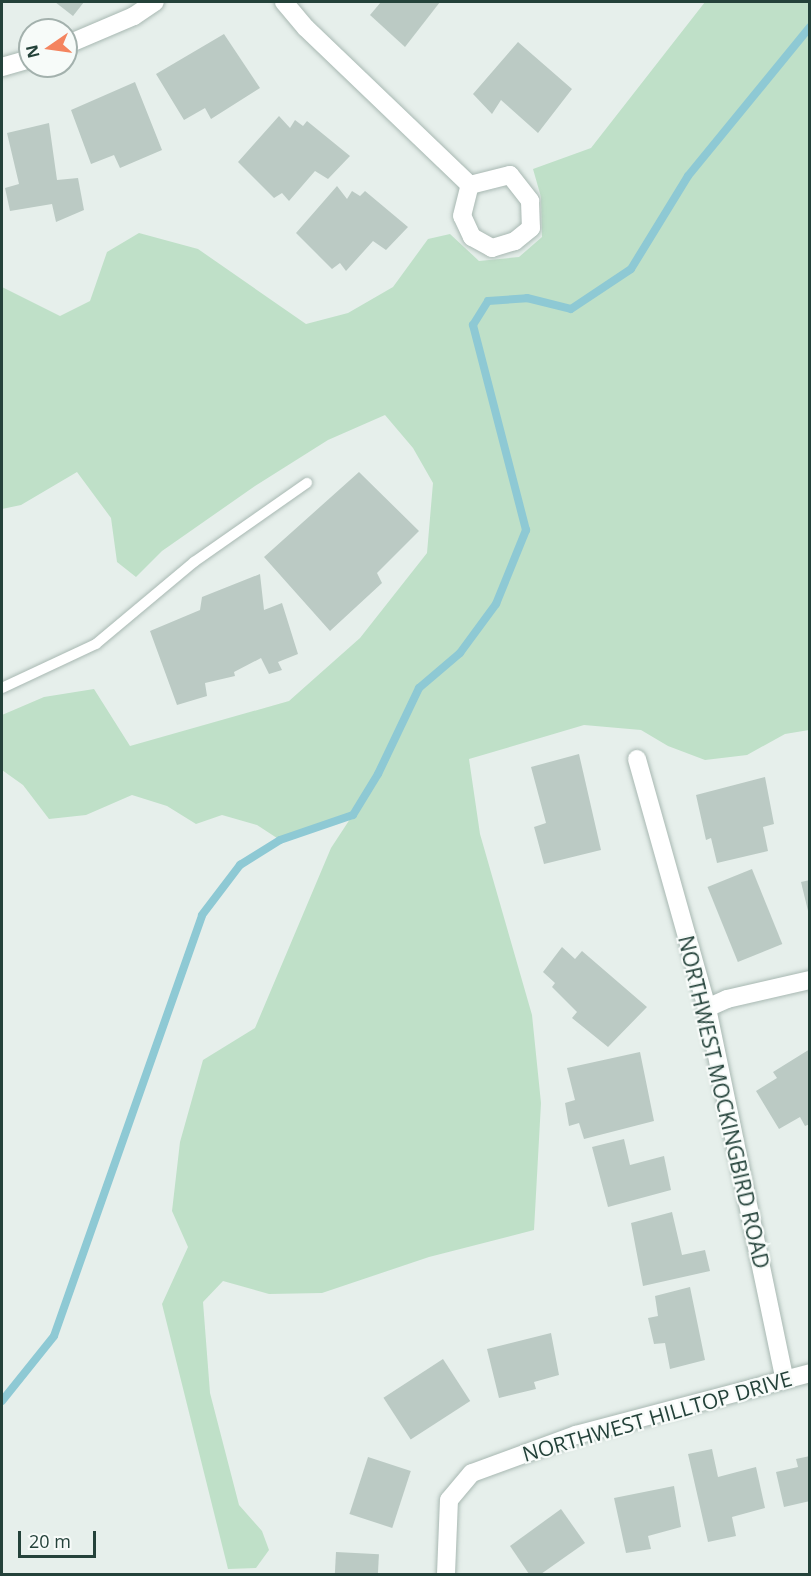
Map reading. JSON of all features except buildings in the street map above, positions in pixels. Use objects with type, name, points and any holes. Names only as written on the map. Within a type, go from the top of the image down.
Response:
[{"type":"street","points":[[78,40],[134,16],[155,2]]},
{"type":"street","points":[[284,2],[306,28],[470,185]]},
{"type":"street","points":[[2,67],[18,62]]},
{"type":"street","name":"NORTHWEST MOCKINGBIRD ROAD","points":[[637,759],[707,1008],[784,1378]]},
{"type":"street","points":[[707,1008],[727,999],[810,980]]},
{"type":"street","name":"NORTHWEST HILLTOP DRIVE","points":[[446,1575],[449,1500],[472,1473],[576,1435],[784,1378],[810,1373]]},
{"type":"lane","points":[[2,688],[96,644],[194,562],[307,483]]},
{"type":"green space","points":[[705,2],[809,2],[809,730],[785,734],[747,755],[705,760],[668,746],[641,730],[584,725],[469,759],[480,834],[532,1015],[541,1103],[534,1230],[429,1257],[322,1293],[269,1294],[223,1281],[203,1302],[210,1393],[239,1505],[262,1531],[269,1550],[256,1568],[228,1569],[162,1304],[188,1247],[172,1211],[180,1142],[203,1060],[255,1028],[331,848],[352,816],[280,840],[257,825],[222,815],[196,824],[167,806],[132,795],[86,815],[49,819],[23,785],[2,770],[2,715],[44,697],[94,689],[130,746],[289,701],[360,638],[427,553],[433,483],[413,448],[385,415],[328,440],[255,486],[162,551],[136,577],[117,562],[111,518],[77,472],[21,505],[2,509],[2,287],[60,316],[90,301],[107,252],[139,233],[198,249],[306,324],[348,313],[393,287],[428,239],[450,234],[479,261],[519,257],[542,237],[541,197],[533,169],[591,148]]},
{"type":"waterway","points":[[2,1401],[54,1336],[202,915],[240,865],[280,840],[353,815],[378,774],[419,688],[460,653],[496,604],[526,530],[473,325],[488,301],[527,298],[571,309],[631,269],[688,176],[810,27]]}]
